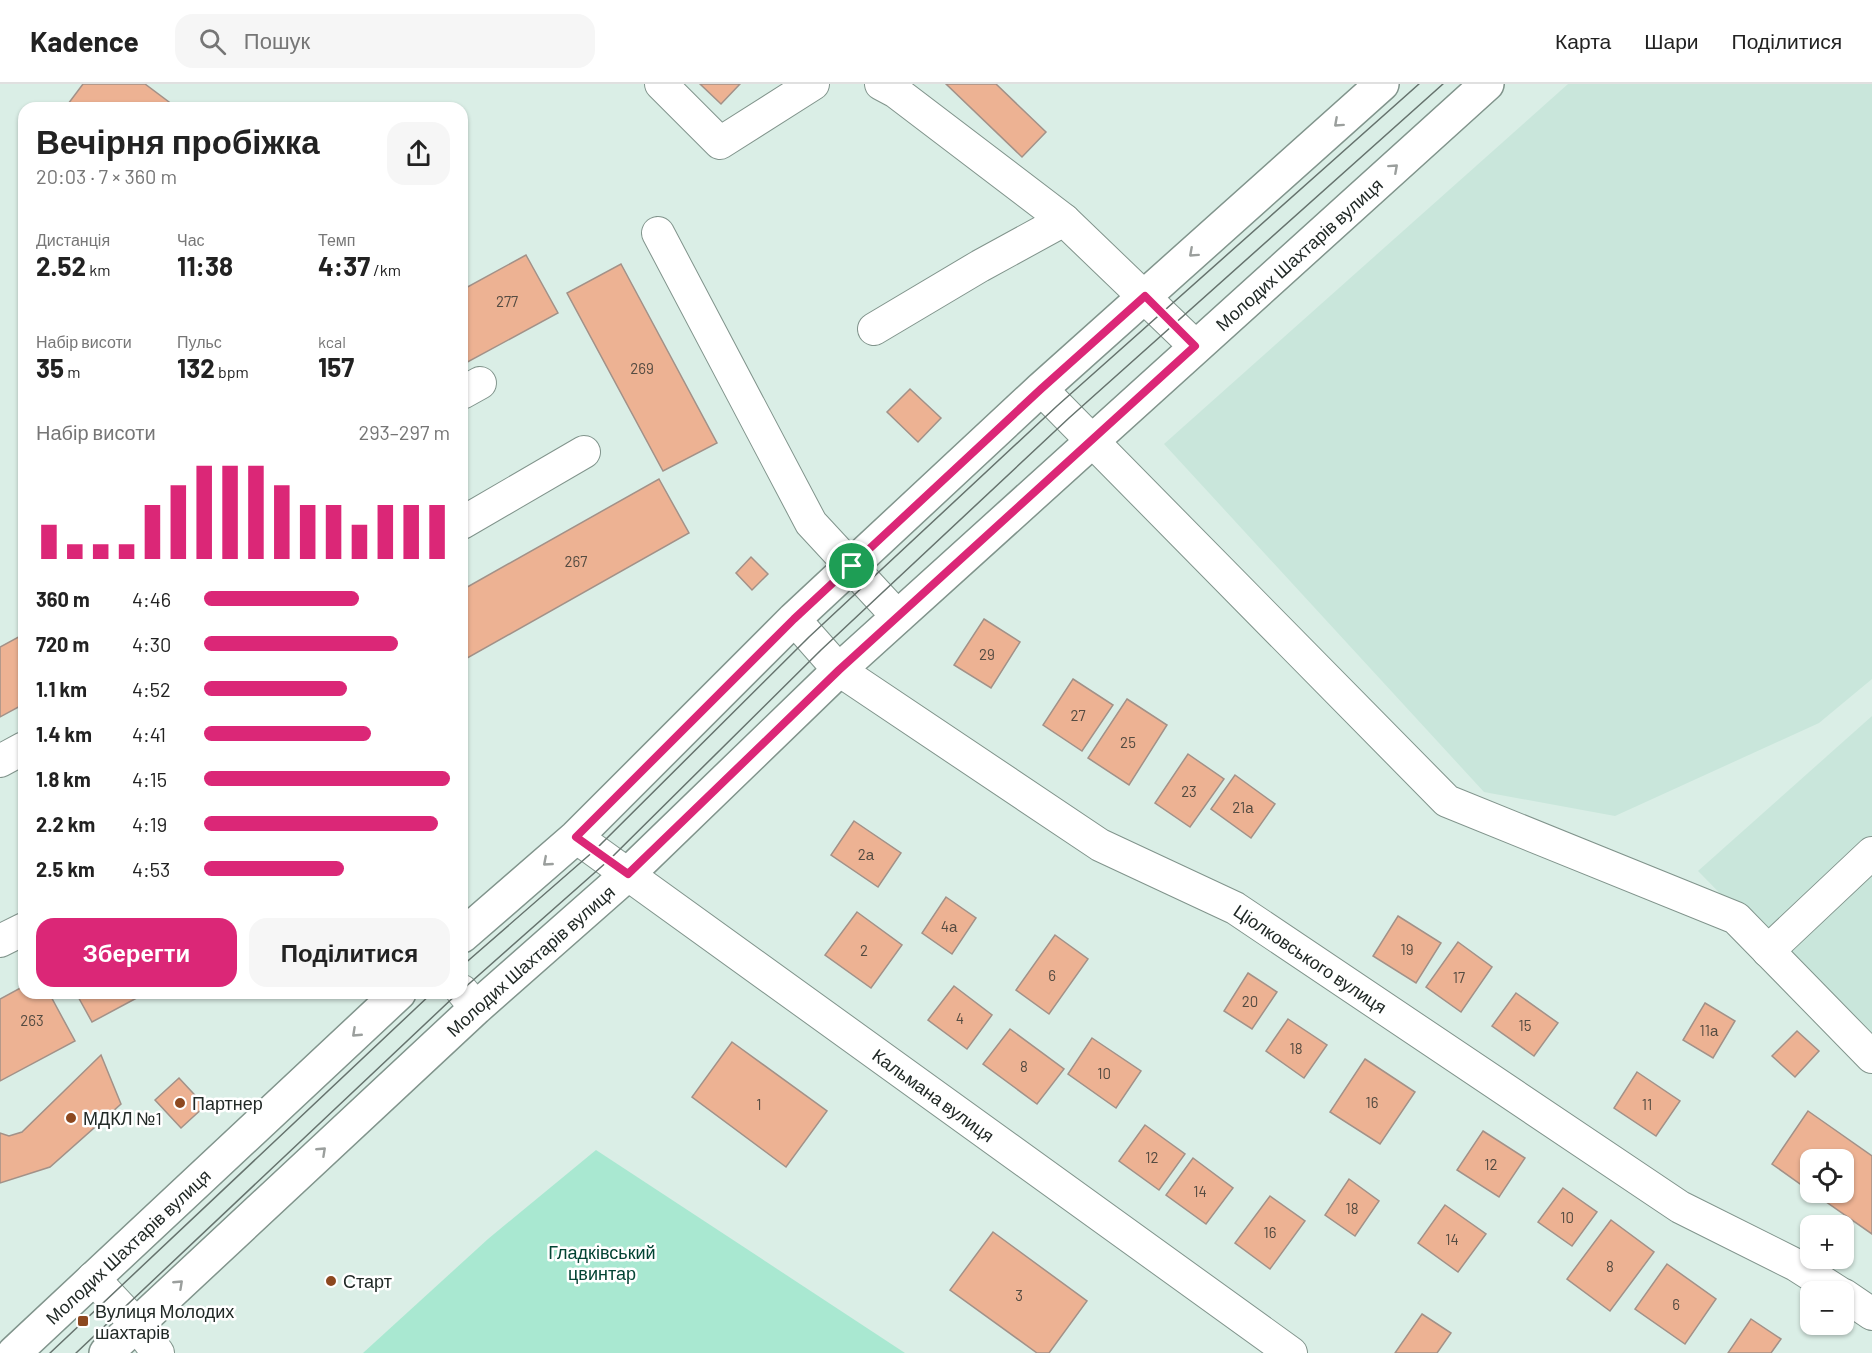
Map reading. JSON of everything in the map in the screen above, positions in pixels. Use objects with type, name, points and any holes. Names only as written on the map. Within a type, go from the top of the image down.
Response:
[{"type":"main road","points":[[468,931],[576,837],[794,619],[1041,389],[1382,84]]},
{"type":"main road","name":"Молодих Шахтарів вулиця","points":[[106,1353],[469,999],[628,874],[839,670],[1487,84]]},
{"type":"main road","name":"Молодих Шахтарів вулиця","points":[[14,1353],[393,999]]},
{"type":"street","points":[[661,84],[720,143],[813,84]]},
{"type":"street","points":[[881,84],[896,92],[1064,220],[1195,346]]},
{"type":"street","points":[[874,329],[980,266],[1064,220]]},
{"type":"street","points":[[658,233],[811,523],[898,617]]},
{"type":"street","points":[[1041,389],[1447,801],[1736,918],[1872,1057]]},
{"type":"street","points":[[468,520],[585,452]]},
{"type":"street","name":"Ціолковського вулиця","points":[[794,619],[839,670],[1100,845],[1235,908],[1680,1207],[1796,1265],[1821,1281]]},
{"type":"street","points":[[0,761],[18,751]]},
{"type":"street","name":"Кальмана вулиця","points":[[576,837],[1291,1353]]},
{"type":"street","points":[[1768,951],[1872,853]]},
{"type":"street","points":[[0,941],[18,932]]},
{"type":"street","points":[[93,1278],[136,1324],[158,1353]]},
{"type":"street","points":[[1854,1302],[1872,1314]]},
{"type":"shaded area","points":[[1568,84],[1872,84],[1872,679],[1819,723],[1615,816],[1484,792],[1164,444]]},
{"type":"shaded area","points":[[1872,716],[1872,1048],[1698,871]]},
{"type":"green space","name":"Гладківський цвинтар","points":[[596,1150],[905,1353],[363,1353],[488,1239]]},
{"type":"building","points":[[83,84],[145,84],[169,102],[70,102]]},
{"type":"building","points":[[700,84],[740,84],[721,104]]},
{"type":"building","points":[[946,84],[996,84],[1046,132],[1022,157]]},
{"type":"building","points":[[526,255],[558,313],[468,362],[468,287]]},
{"type":"building","points":[[621,264],[717,443],[663,471],[567,293]]},
{"type":"building","points":[[910,389],[941,418],[918,442],[887,412]]},
{"type":"building","points":[[659,479],[689,533],[468,658],[468,587]]},
{"type":"building","points":[[751,557],[768,574],[752,590],[736,573]]},
{"type":"building","points":[[984,619],[1020,642],[991,688],[954,665]]},
{"type":"building","points":[[18,637],[18,707],[0,717],[0,647]]},
{"type":"building","points":[[1073,679],[1113,705],[1082,751],[1043,725]]},
{"type":"building","points":[[1127,699],[1167,725],[1129,785],[1088,758]]},
{"type":"building","points":[[1188,754],[1224,779],[1190,827],[1155,803]]},
{"type":"building","points":[[1235,775],[1275,804],[1251,838],[1211,809]]},
{"type":"building","points":[[854,821],[901,853],[878,887],[831,855]]},
{"type":"building","points":[[946,897],[976,918],[952,954],[922,933]]},
{"type":"building","points":[[857,912],[902,945],[871,988],[825,955]]},
{"type":"building","points":[[1398,916],[1441,943],[1416,983],[1373,956]]},
{"type":"building","points":[[1055,935],[1088,959],[1049,1014],[1016,990]]},
{"type":"building","points":[[1458,942],[1492,967],[1461,1012],[1426,987]]},
{"type":"building","points":[[1248,973],[1277,992],[1252,1029],[1224,1011]]},
{"type":"building","points":[[954,986],[992,1015],[967,1049],[928,1020]]},
{"type":"building","points":[[18,989],[18,999],[52,999],[75,1041],[0,1081],[0,999]]},
{"type":"building","points":[[1516,993],[1558,1023],[1534,1056],[1492,1026]]},
{"type":"building","points":[[79,999],[135,999],[92,1022]]},
{"type":"building","points":[[1705,1003],[1735,1021],[1713,1058],[1683,1040]]},
{"type":"building","points":[[1288,1019],[1327,1045],[1304,1078],[1266,1051]]},
{"type":"building","points":[[1010,1029],[1064,1069],[1037,1104],[983,1064]]},
{"type":"building","points":[[1797,1031],[1819,1051],[1795,1077],[1772,1056]]},
{"type":"building","points":[[1092,1038],[1141,1071],[1116,1108],[1068,1074]]},
{"type":"building","points":[[732,1042],[827,1111],[786,1167],[692,1097]]},
{"type":"building","name":"МДКЛ №1","points":[[101,1055],[121,1104],[50,1167],[0,1183],[0,1133],[9,1136],[22,1132]]},
{"type":"building","points":[[1365,1059],[1415,1092],[1380,1144],[1330,1112]]},
{"type":"building","points":[[1637,1072],[1680,1101],[1656,1136],[1614,1108]]},
{"type":"building","name":"Партнер","points":[[179,1078],[205,1106],[181,1128],[155,1100]]},
{"type":"building","points":[[1808,1111],[1872,1156],[1872,1234],[1854,1221],[1854,1215],[1845,1215],[1828,1203],[1854,1203],[1854,1149],[1800,1149],[1800,1184],[1772,1164]]},
{"type":"building","points":[[1145,1125],[1185,1154],[1159,1190],[1119,1161]]},
{"type":"building","points":[[1483,1131],[1525,1158],[1499,1197],[1457,1170]]},
{"type":"building","points":[[1193,1158],[1233,1188],[1206,1224],[1166,1195]]},
{"type":"building","points":[[1349,1179],[1379,1201],[1355,1236],[1325,1215]]},
{"type":"building","points":[[1563,1188],[1597,1212],[1572,1246],[1538,1222]]},
{"type":"building","points":[[1270,1196],[1305,1221],[1270,1269],[1235,1243]]},
{"type":"building","points":[[1445,1205],[1486,1234],[1458,1272],[1418,1243]]},
{"type":"building","points":[[1611,1220],[1654,1252],[1610,1311],[1567,1279]]},
{"type":"building","points":[[993,1232],[1087,1301],[1049,1353],[1037,1353],[950,1290]]},
{"type":"building","points":[[1667,1264],[1716,1299],[1685,1344],[1635,1309]]},
{"type":"building","points":[[1422,1314],[1451,1333],[1437,1353],[1395,1353]]},
{"type":"building","points":[[1751,1319],[1781,1339],[1771,1353],[1728,1353]]},
{"type":"tram line","points":[[468,961],[595,850],[809,637],[1057,406],[1419,84]]},
{"type":"tram line","points":[[468,985],[609,860],[821,650],[1069,418],[1443,84]]},
{"type":"tram line","points":[[50,1353],[426,999]]},
{"type":"tram line","points":[[76,1353],[452,999]]},
{"type":"place","name":"Партнер","points":[[180,1103]]},
{"type":"place","name":"МДКЛ №1","points":[[71,1118]]},
{"type":"place","name":"Старт","points":[[331,1281]]},
{"type":"place","name":"Вулиця Молодих шахтарів","points":[[83,1321]]},
{"type":"route","points":[[1145,296],[1195,346],[839,670],[628,874],[576,837],[794,619],[852,566],[1041,389],[1145,296]]}]
